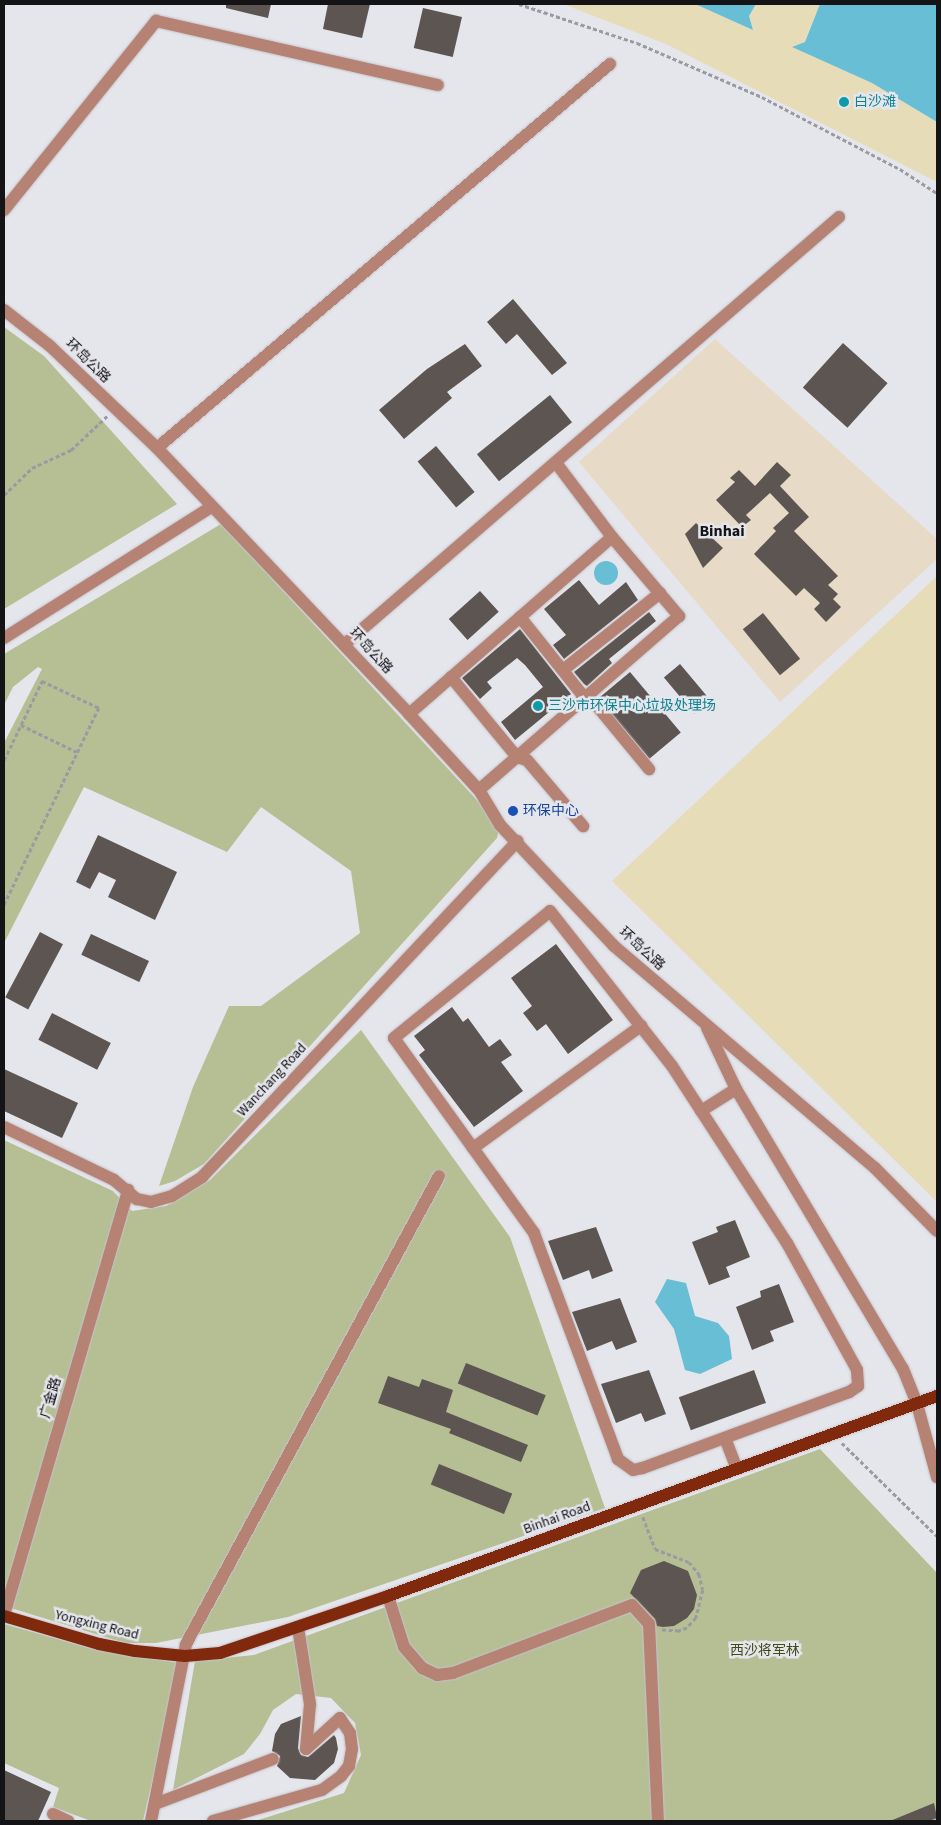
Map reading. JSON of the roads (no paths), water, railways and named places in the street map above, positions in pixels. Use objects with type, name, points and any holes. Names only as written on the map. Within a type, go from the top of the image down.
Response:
[{"type":"main road","name":"Binhai Road","points":[[185,1656],[220,1653],[388,1596],[937,1396]]},
{"type":"main road","name":"Yongxing Road","points":[[4,1616],[99,1644],[185,1656]]},
{"type":"street","points":[[4,210],[156,21],[438,85]]},
{"type":"street","points":[[157,448],[610,64]]},
{"type":"street","points":[[345,644],[839,217]]},
{"type":"street","name":"环岛公路","points":[[4,310],[50,346],[157,448],[211,507],[345,644],[479,790],[500,825],[614,946],[876,1168],[937,1231]]},
{"type":"street","points":[[479,790],[679,616],[612,537],[556,463]]},
{"type":"street","points":[[4,638],[211,507]]},
{"type":"street","points":[[409,714],[612,537]]},
{"type":"street","points":[[563,670],[660,593]]},
{"type":"street","points":[[520,617],[585,698],[597,706],[650,769]]},
{"type":"street","points":[[451,677],[518,757],[527,760],[583,826]]},
{"type":"street","name":"Wanchang Road","points":[[4,1128],[114,1180],[128,1190],[137,1200],[151,1202],[172,1196],[202,1177],[518,842]]},
{"type":"street","points":[[550,911],[641,1026],[701,1111],[787,1243],[859,1377],[858,1386],[849,1392],[633,1470],[618,1459],[534,1233],[394,1038],[550,911]]},
{"type":"street","points":[[704,1024],[736,1089],[903,1368],[917,1404],[937,1477]]},
{"type":"street","points":[[473,1148],[641,1026]]},
{"type":"street","points":[[701,1111],[736,1089]]},
{"type":"street","points":[[151,1821],[186,1644],[439,1176]]},
{"type":"street","name":"广金路","points":[[4,1616],[128,1190]]},
{"type":"street","points":[[725,1438],[737,1469]]},
{"type":"street","points":[[388,1596],[404,1646],[422,1668],[437,1675],[453,1673],[632,1605],[649,1624],[658,1821]]},
{"type":"street","points":[[213,1821],[322,1790],[341,1776],[349,1766],[352,1749],[350,1734],[340,1718],[306,1749],[310,1704],[298,1626]]},
{"type":"street","points":[[155,1804],[273,1759]]},
{"type":"street","points":[[53,1814],[68,1821]]},
{"type":"water","points":[[695,4],[756,4],[749,16],[753,30]]},
{"type":"water","points":[[820,4],[937,4],[937,122],[872,83],[792,47],[805,42]]},
{"type":"water","points":[[606,561],[611,562],[617,568],[617,578],[611,584],[606,585],[601,584],[595,578],[594,573],[595,568],[601,562]]},
{"type":"water","points":[[667,1279],[686,1283],[695,1316],[718,1323],[729,1336],[732,1359],[700,1374],[685,1370],[674,1329],[655,1302]]},
{"type":"place","name":"白沙滩","points":[[844,102]]},
{"type":"place","name":"三沙市环保中心垃圾处理场","points":[[538,706]]},
{"type":"place","name":"环保中心","points":[[513,811]]},
{"type":"district","name":"Binhai","points":[[722,531]]},
{"type":"park label","name":"西沙将军林","points":[[765,1651]]}]
